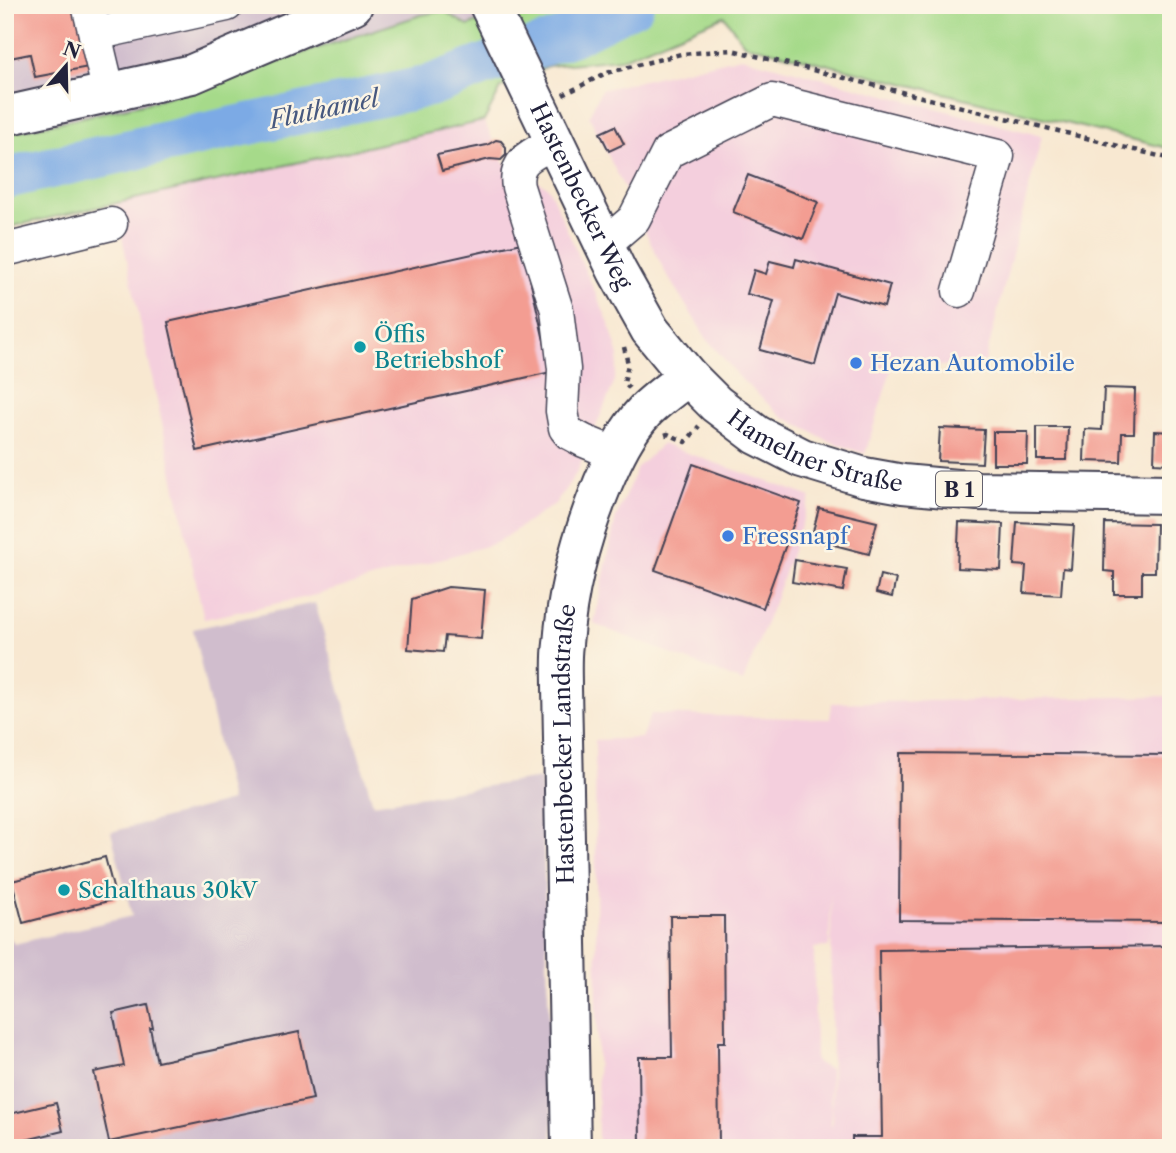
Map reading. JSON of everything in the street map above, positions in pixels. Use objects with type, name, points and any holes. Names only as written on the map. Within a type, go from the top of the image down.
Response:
[{"type":"main road","points":[[5,116],[192,74],[353,5]]},
{"type":"main road","name":"Hastenbecker Weg","points":[[491,10],[617,271],[650,330],[688,376]]},
{"type":"main road","name":"Hastenbecker Landstraße","points":[[570,1148],[562,701],[562,645],[568,604],[591,513],[627,433],[646,410],[688,376]]},
{"type":"main road","name":"Hamelner Straße","points":[[688,376],[716,404],[757,435],[802,458],[864,477],[903,484],[978,491],[1171,494]]},
{"type":"lane","points":[[109,93],[91,19],[227,5]]},
{"type":"lane","points":[[605,244],[634,219],[668,152],[772,100],[998,156],[960,290]]},
{"type":"lane","points":[[556,142],[526,158],[516,174],[518,187],[556,310],[564,369],[562,411],[565,428],[584,441],[616,454]]},
{"type":"lane","points":[[5,250],[111,224]]},
{"type":"shaded area","points":[[5,5],[520,5],[468,26],[444,11],[421,15],[151,102],[5,134]]},
{"type":"shaded area","points":[[741,57],[1042,136],[985,362],[928,367],[895,357],[865,454],[829,441],[780,415],[741,379],[707,339],[665,272],[589,116],[601,90]]},
{"type":"shaded area","points":[[484,121],[503,162],[548,187],[608,321],[619,356],[614,383],[577,472],[555,504],[496,543],[316,595],[204,619],[115,204]]},
{"type":"shaded area","points":[[662,444],[811,497],[743,682],[594,624],[616,517],[637,468]]},
{"type":"shaded area","points":[[315,603],[373,804],[541,778],[553,1148],[5,1148],[5,930],[14,944],[132,916],[111,832],[231,801],[193,629]]},
{"type":"shaded area","points":[[1171,696],[1171,1148],[598,1148],[595,740],[641,738],[651,714],[830,719],[832,703]],"holes":[[[831,891],[832,1125],[830,1069],[815,1062],[814,948],[829,947]]]},
{"type":"green space","points":[[520,5],[1171,5],[1171,149],[744,44],[724,16],[621,59],[548,66],[501,88],[484,121],[5,228],[5,134],[151,102],[421,15],[444,11],[468,26]]},
{"type":"building","points":[[83,5],[94,66],[35,77],[30,54],[5,59],[5,6]]},
{"type":"building","points":[[615,126],[624,144],[609,151],[600,133]]},
{"type":"building","points":[[496,140],[506,147],[506,155],[501,160],[490,159],[442,171],[437,155],[487,145]]},
{"type":"building","points":[[748,175],[818,202],[803,239],[733,212]]},
{"type":"building","name":"Öffis Betriebshof","points":[[522,243],[551,372],[197,451],[168,322]]},
{"type":"building","points":[[796,259],[890,285],[884,307],[835,293],[815,365],[760,350],[774,301],[747,294],[754,270],[766,274],[770,261],[794,267]]},
{"type":"building","points":[[1104,388],[1135,389],[1134,433],[1122,433],[1121,462],[1084,461],[1085,429],[1102,430]]},
{"type":"building","points":[[1037,427],[1068,427],[1067,460],[1037,460]]},
{"type":"building","points":[[940,428],[984,430],[982,463],[938,461]]},
{"type":"building","points":[[1155,431],[1171,432],[1171,464],[1154,463]]},
{"type":"building","points":[[993,432],[1028,432],[1027,464],[993,464]]},
{"type":"building","name":"Fressnapf","points":[[693,464],[801,503],[763,608],[655,570]]},
{"type":"building","points":[[819,508],[877,522],[869,554],[811,539]]},
{"type":"building","points":[[959,522],[1003,524],[1001,570],[957,568]]},
{"type":"building","points":[[1017,522],[1074,525],[1071,569],[1063,568],[1061,595],[1024,593],[1026,566],[1014,565]]},
{"type":"building","points":[[1167,522],[1171,522],[1171,564],[1167,564]]},
{"type":"building","points":[[1105,523],[1156,524],[1155,572],[1142,572],[1142,594],[1114,594],[1114,572],[1104,571]]},
{"type":"building","points":[[795,560],[847,569],[843,591],[792,582]]},
{"type":"building","points":[[880,575],[896,579],[892,597],[876,593]]},
{"type":"building","points":[[448,587],[485,590],[481,639],[445,636],[443,652],[408,649],[412,599]]},
{"type":"building","points":[[900,753],[1171,755],[1171,922],[899,920]]},
{"type":"building","name":"Schalthaus 30kV","points":[[105,857],[116,899],[23,923],[12,881]]},
{"type":"building","points":[[670,916],[724,916],[725,1042],[718,1042],[719,1148],[640,1148],[639,1057],[672,1057]]},
{"type":"building","points":[[1171,946],[1171,1148],[852,1148],[852,1137],[882,1137],[879,950]]},
{"type":"building","points":[[148,1005],[157,1062],[299,1032],[313,1099],[109,1142],[94,1072],[124,1066],[113,1013]]},
{"type":"building","points":[[56,1103],[63,1131],[5,1145],[5,1115]]},
{"type":"waterway","name":"Fluthamel","points":[[5,178],[429,86],[573,35],[633,5]]},
{"type":"place","name":"Öffis Betriebshof","points":[[360,347]]},
{"type":"place","name":"Hezan Automobile","points":[[856,363]]},
{"type":"place","name":"Fressnapf","points":[[728,536]]},
{"type":"place","name":"Schalthaus 30kV","points":[[64,890]]}]
